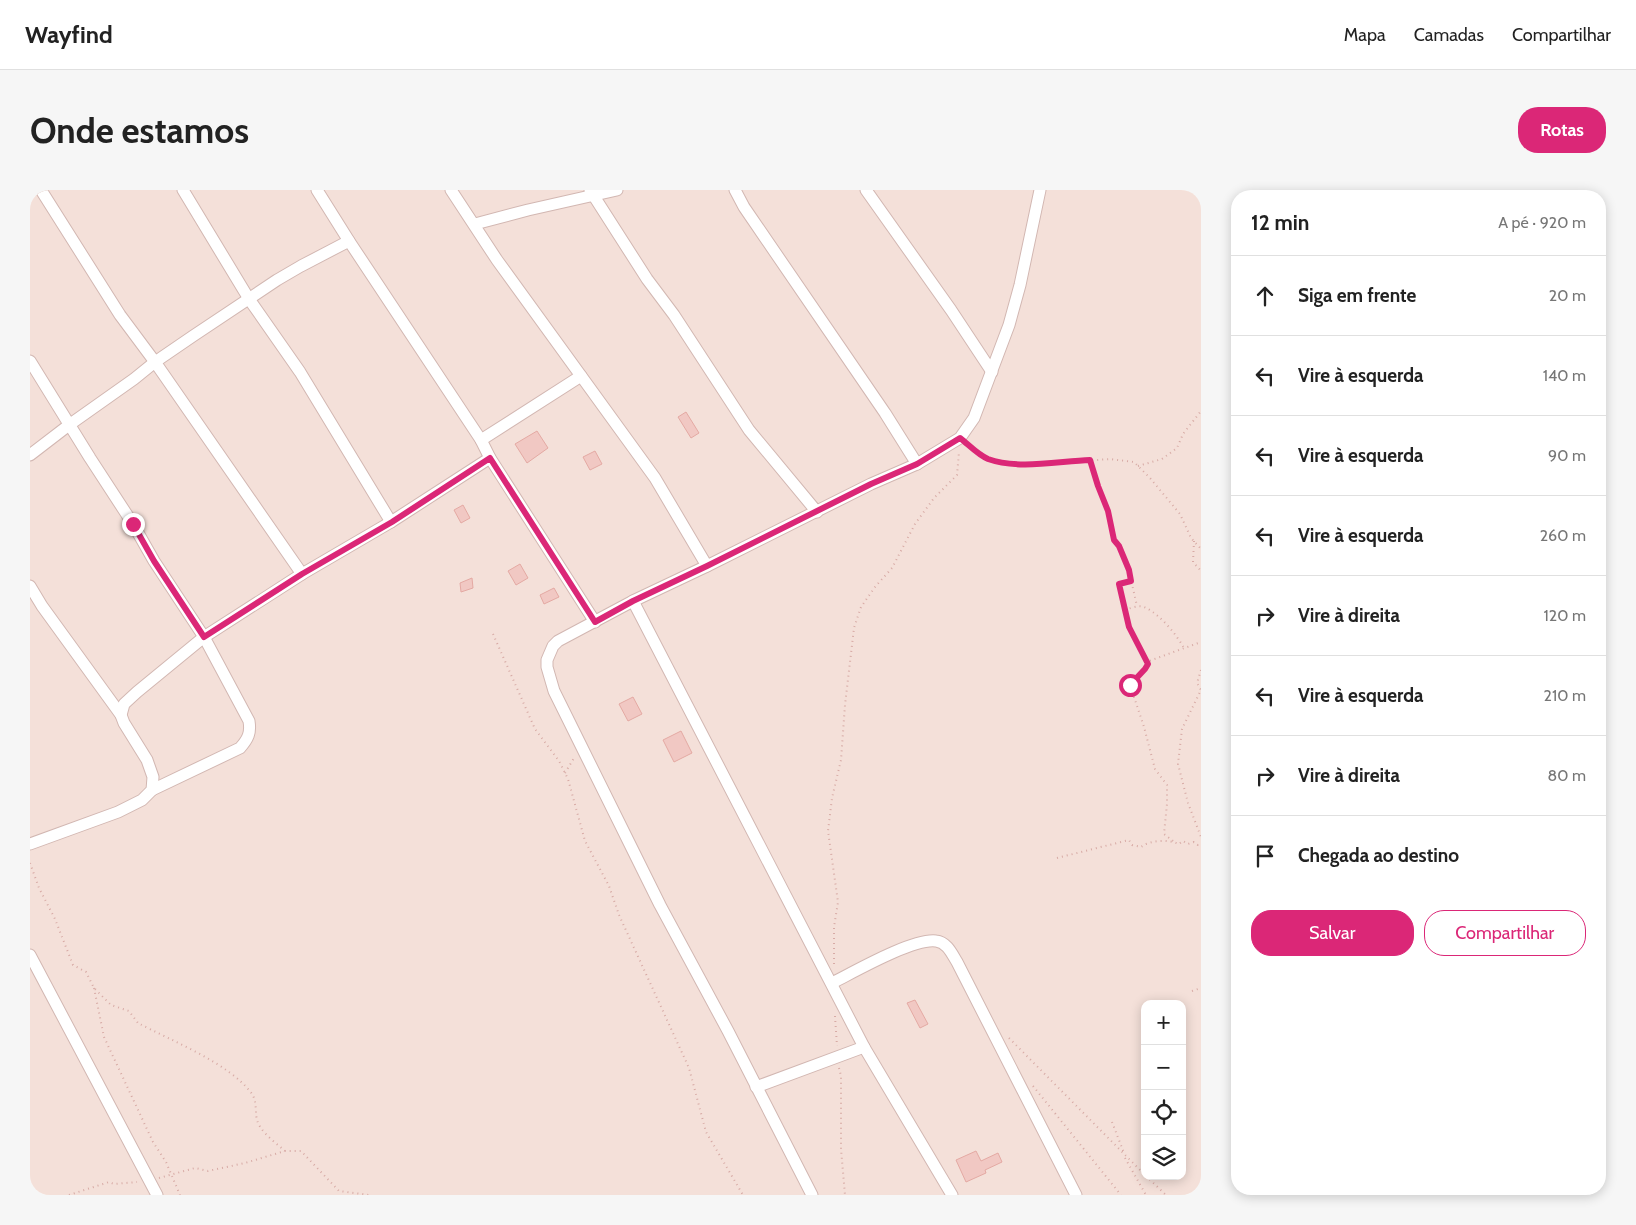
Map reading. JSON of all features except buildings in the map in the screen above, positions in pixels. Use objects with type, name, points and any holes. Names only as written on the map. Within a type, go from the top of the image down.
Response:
[{"type":"street","points":[[40,190],[115,307],[302,574]]},
{"type":"street","points":[[183,190],[249,299],[300,372],[392,522]]},
{"type":"street","points":[[451,190],[497,260],[655,478],[707,566]]},
{"type":"street","points":[[474,224],[592,193],[617,190]]},
{"type":"street","points":[[735,190],[885,413],[917,464]]},
{"type":"street","points":[[866,190],[952,310],[992,372]]},
{"type":"street","points":[[812,1195],[660,905],[581,747],[554,691],[547,667],[547,660],[553,646],[558,641],[633,601],[871,484],[917,464],[960,438],[974,418],[1010,326],[1040,190]]},
{"type":"street","points":[[318,191],[481,440],[490,458],[595,622]]},
{"type":"street","points":[[592,193],[647,280],[674,315],[749,430],[817,512]]},
{"type":"street","points":[[30,455],[69,425],[107,400],[155,362],[301,266],[349,241]]},
{"type":"street","points":[[30,361],[133,524],[154,561],[204,637],[249,721],[250,729],[248,738],[240,748],[152,790],[142,800],[118,812],[30,844]]},
{"type":"street","points":[[481,440],[581,376]]},
{"type":"street","points":[[121,715],[124,704],[204,637],[302,574],[392,522],[490,458]]},
{"type":"street","points":[[30,586],[42,606],[121,715],[147,760],[153,777],[152,790]]},
{"type":"street","points":[[633,601],[864,1048],[952,1195]]},
{"type":"street","points":[[832,983],[891,953],[917,944],[936,941],[947,946],[957,962],[1076,1195]]},
{"type":"street","points":[[30,955],[157,1195]]},
{"type":"street","points":[[756,1087],[864,1048]]},
{"type":"path","points":[[1138,466],[1162,459],[1178,448],[1184,434],[1201,411]]},
{"type":"path","points":[[960,438],[987,458],[1004,462],[1034,465],[1110,458],[1134,462],[1180,514],[1194,541],[1201,549]]},
{"type":"path","points":[[841,760],[854,628],[861,607],[892,568],[915,524],[934,498],[957,475],[960,438]]},
{"type":"path","points":[[1090,460],[1108,511],[1114,540],[1119,546],[1129,570],[1138,606]]},
{"type":"path","points":[[1194,541],[1193,562],[1201,570]]},
{"type":"path","points":[[1131,581],[1119,584],[1124,610],[1129,627],[1148,664]]},
{"type":"path","points":[[1124,610],[1138,606],[1144,607],[1167,625],[1177,636],[1184,648]]},
{"type":"path","points":[[493,634],[535,729],[559,761],[566,774],[585,841],[609,886],[622,922],[689,1068],[706,1132],[743,1195]]},
{"type":"path","points":[[1201,642],[1149,661],[1145,669],[1130,685],[1155,769],[1167,785],[1164,834],[1179,844],[1183,841],[1188,844],[1194,842],[1201,843]]},
{"type":"path","points":[[1201,670],[1197,683],[1201,690],[1182,729],[1178,764],[1188,803],[1201,837]]},
{"type":"path","points":[[566,774],[581,747]]},
{"type":"path","points":[[1057,858],[1129,840],[1132,845],[1141,847],[1146,843],[1173,841]]},
{"type":"path","points":[[30,863],[73,965],[86,972],[94,988],[104,1037],[153,1142],[166,1162],[180,1195]]},
{"type":"path","points":[[94,988],[111,1005],[129,1011],[138,1024],[222,1068],[242,1083],[254,1096],[261,1130],[285,1152]]},
{"type":"path","points":[[1192,991],[1201,988]]},
{"type":"path","points":[[1008,1037],[1141,1172]]},
{"type":"path","points":[[1030,1082],[1121,1195]]},
{"type":"path","points":[[1112,1122],[1124,1156],[1146,1195]]},
{"type":"path","points":[[69,1195],[109,1182],[114,1184],[149,1180],[195,1168],[208,1171],[285,1152],[301,1151],[340,1191],[369,1195]]},
{"type":"path","points":[[1149,1180],[1166,1195]]},
{"type":"shaded area","points":[[30,190],[1201,190],[1201,1195],[30,1195]]},
{"type":"route","points":[[133,524],[154,561],[204,637],[302,574],[392,522],[490,458],[595,622],[633,601],[784,529],[871,484],[917,464],[960,438],[987,458],[1004,462],[1034,465],[1090,460],[1108,511],[1114,540],[1119,546],[1129,570],[1131,581],[1119,584],[1129,627],[1148,664],[1130,685]]}]
